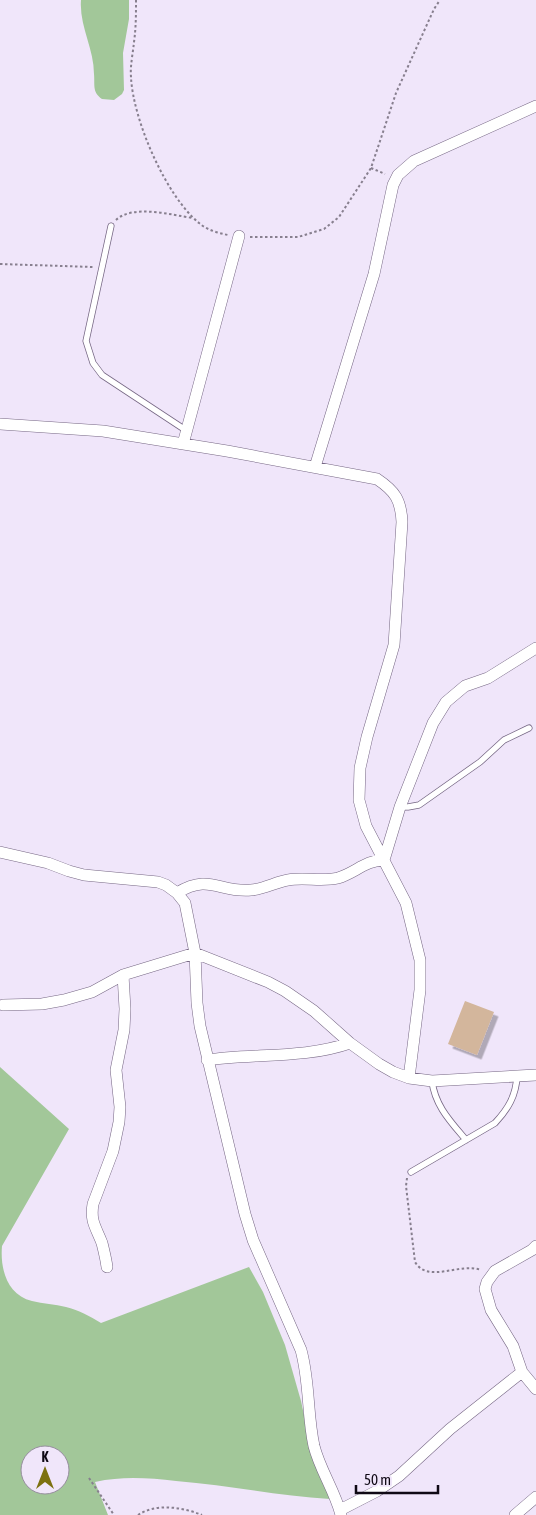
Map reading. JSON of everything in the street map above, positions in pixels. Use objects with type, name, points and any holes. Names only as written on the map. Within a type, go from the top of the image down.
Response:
[{"type":"street","points":[[314,467],[374,274],[393,184],[396,178],[405,167],[414,161],[536,106]]},
{"type":"street","points":[[183,444],[239,236]]},
{"type":"street","points":[[0,424],[103,431],[314,467],[377,479],[388,486],[396,496],[401,509],[394,645],[367,737],[360,768],[359,800],[366,826],[406,903],[420,960],[420,990],[409,1078]]},
{"type":"street","points":[[384,860],[400,806],[433,723],[446,702],[465,686],[488,678],[536,648]]},
{"type":"street","points":[[0,852],[35,860],[84,875],[158,882],[177,892],[185,903],[195,953],[197,1003],[207,1060],[250,1231],[301,1350],[305,1364],[315,1450],[341,1513],[399,1476],[450,1429],[522,1372]]},
{"type":"street","points":[[177,892],[200,883],[229,889],[250,890],[294,879],[332,879],[346,875],[371,861],[384,860]]},
{"type":"street","points":[[3,1005],[42,1004],[64,1000],[92,992],[123,975],[195,953],[285,991],[314,1011],[350,1043],[379,1064],[409,1078],[432,1081],[536,1075]]},
{"type":"street","points":[[107,1267],[102,1243],[94,1228],[91,1213],[113,1151],[119,1122],[120,1107],[116,1070],[124,1030],[123,975]]},
{"type":"street","points":[[207,1060],[306,1054],[350,1043]]},
{"type":"street","points":[[536,1246],[490,1276],[485,1289],[491,1310],[513,1346],[522,1372],[536,1389]]},
{"type":"street","points":[[515,1515],[536,1497]]},
{"type":"lane","points":[[112,226],[101,267],[86,341],[93,363],[108,380],[187,431]]},
{"type":"lane","points":[[400,806],[419,805],[480,762],[504,740],[529,728]]},
{"type":"lane","points":[[411,1172],[495,1123],[504,1113],[512,1099],[517,1076]]},
{"type":"lane","points":[[432,1081],[434,1094],[442,1110],[466,1140]]},
{"type":"path","points":[[136,0],[136,27],[131,76],[140,124],[178,200],[200,224],[219,234],[298,237],[324,229],[339,217],[372,168],[396,93],[434,9],[440,0]]},
{"type":"path","points":[[372,168],[396,178]]},
{"type":"path","points":[[112,226],[118,218],[132,211],[194,218]]},
{"type":"path","points":[[0,264],[101,267]]},
{"type":"path","points":[[411,1172],[406,1178],[406,1186],[415,1262],[418,1266],[430,1272],[464,1267],[473,1268],[490,1276]]},
{"type":"path","points":[[89,1478],[114,1515]]},
{"type":"path","points":[[138,1515],[144,1511],[156,1508],[194,1512],[202,1515]]},
{"type":"green space","points":[[81,0],[129,0],[129,19],[123,53],[124,90],[114,100],[102,99],[95,91],[92,55],[82,19]]},
{"type":"green space","points":[[0,1067],[69,1129],[2,1246],[2,1263],[11,1287],[23,1298],[70,1308],[101,1323],[249,1267],[263,1292],[285,1345],[301,1401],[311,1448],[330,1499],[195,1483],[126,1478],[95,1482],[108,1515],[0,1515]]},
{"type":"building","points":[[465,1001],[494,1012],[477,1055],[448,1044]]}]
